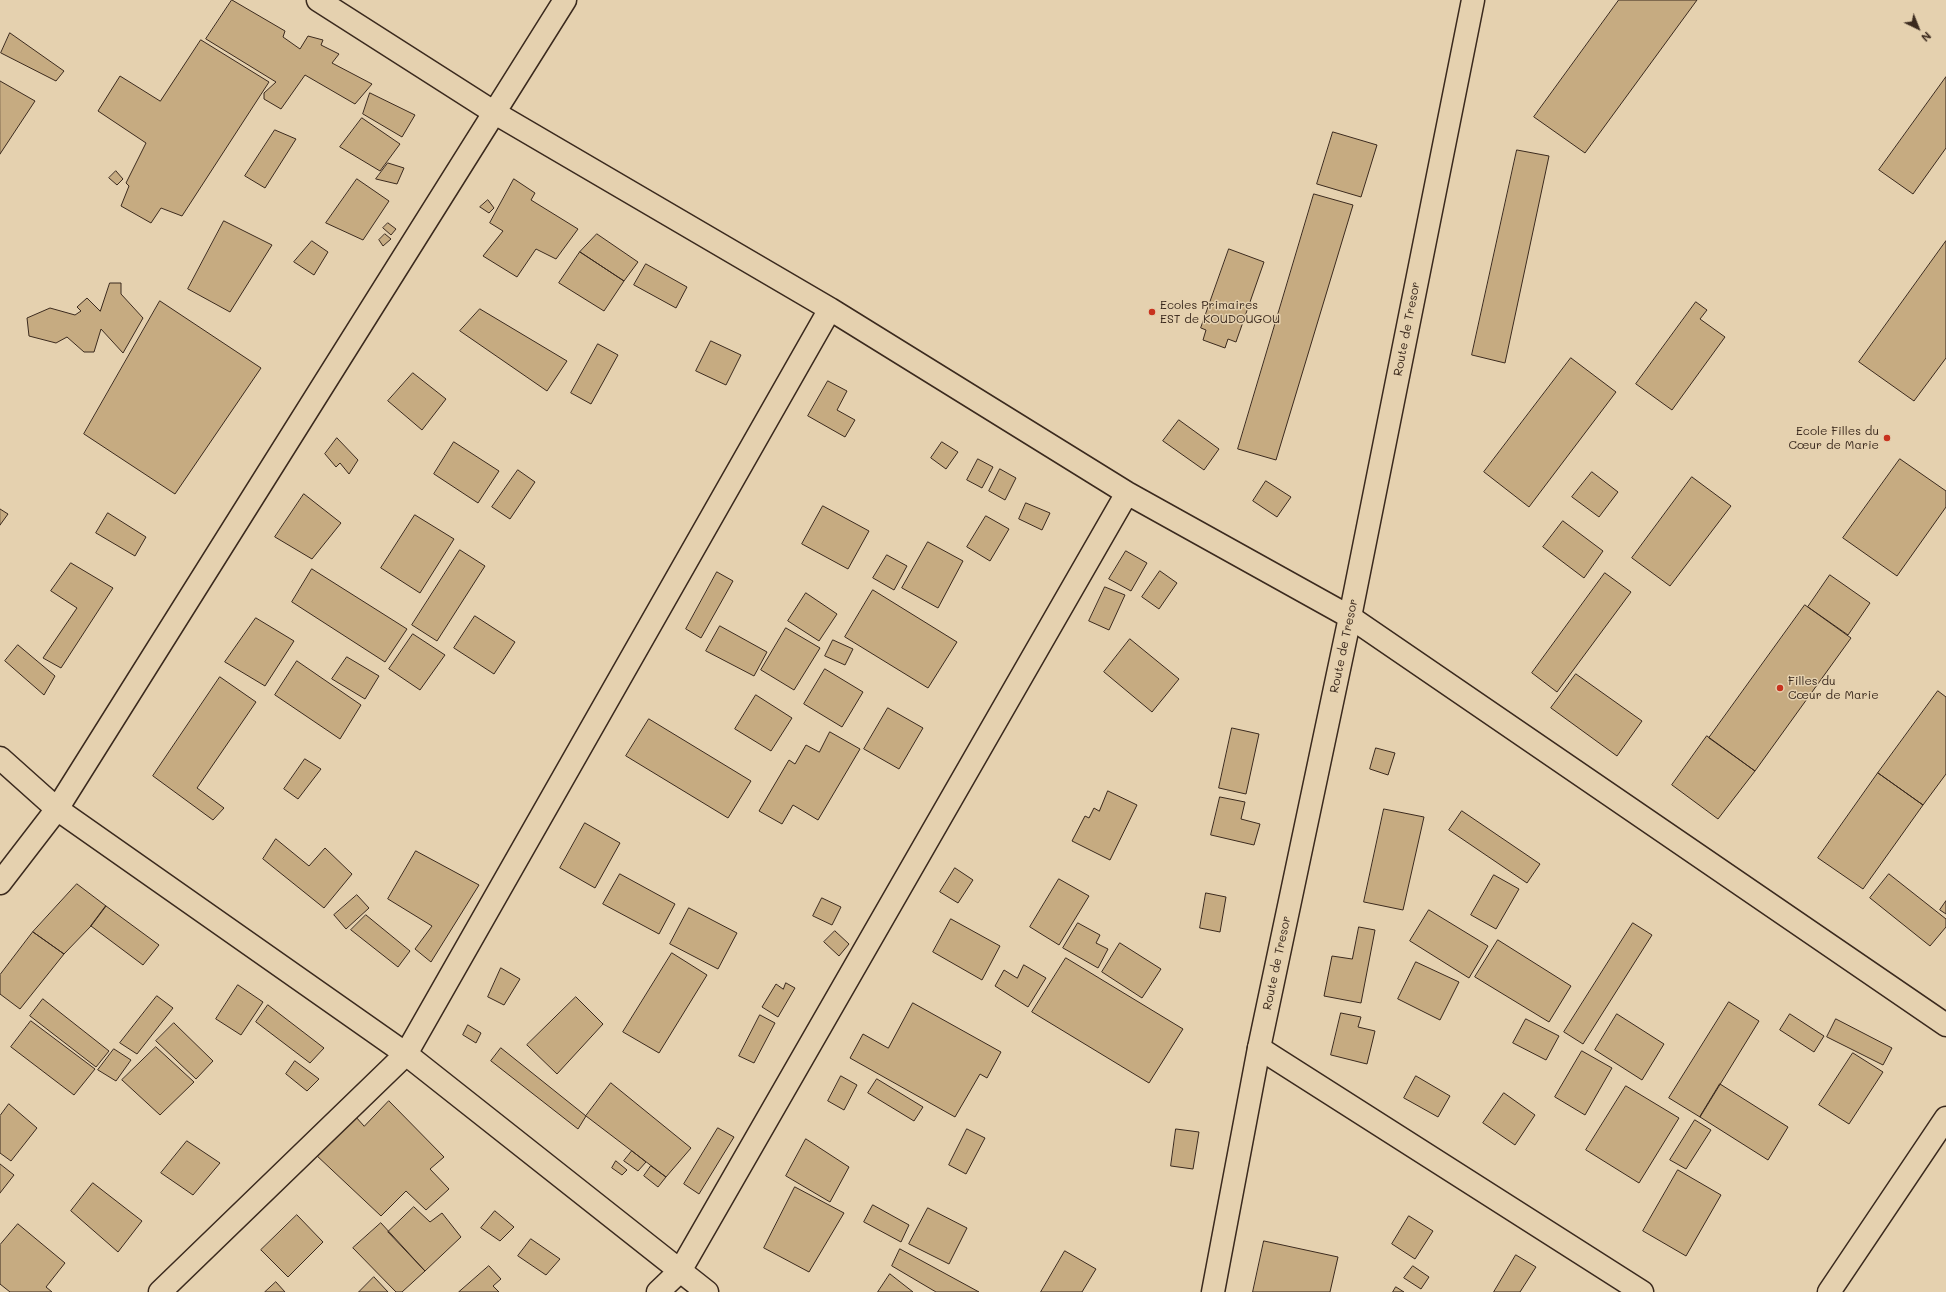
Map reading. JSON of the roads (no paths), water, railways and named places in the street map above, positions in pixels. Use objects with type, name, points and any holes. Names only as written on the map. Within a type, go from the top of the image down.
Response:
[{"type":"street","points":[[318,0],[494,113],[830,309],[1127,493],[1350,617],[1946,1025]]},
{"type":"street","points":[[0,883],[57,809],[565,0]]},
{"type":"street","name":"Route de Tresor","points":[[1213,1292],[1259,1048],[1350,617],[1472,0]]},
{"type":"street","points":[[160,1292],[406,1054],[830,309]]},
{"type":"street","points":[[658,1292],[680,1271],[1127,493]]},
{"type":"street","points":[[0,758],[57,809],[406,1054],[707,1292]]},
{"type":"street","points":[[1259,1048],[1628,1288]]},
{"type":"street","points":[[1829,1292],[1946,1118]]},
{"type":"place","name":"Ecoles Primaires EST de KOUDOUGOU","points":[[1152,312]]},
{"type":"place","name":"Ecole Filles du Cœur de Marie","points":[[1887,438]]},
{"type":"place","name":"Filles du Cœur de Marie","points":[[1780,688]]}]
